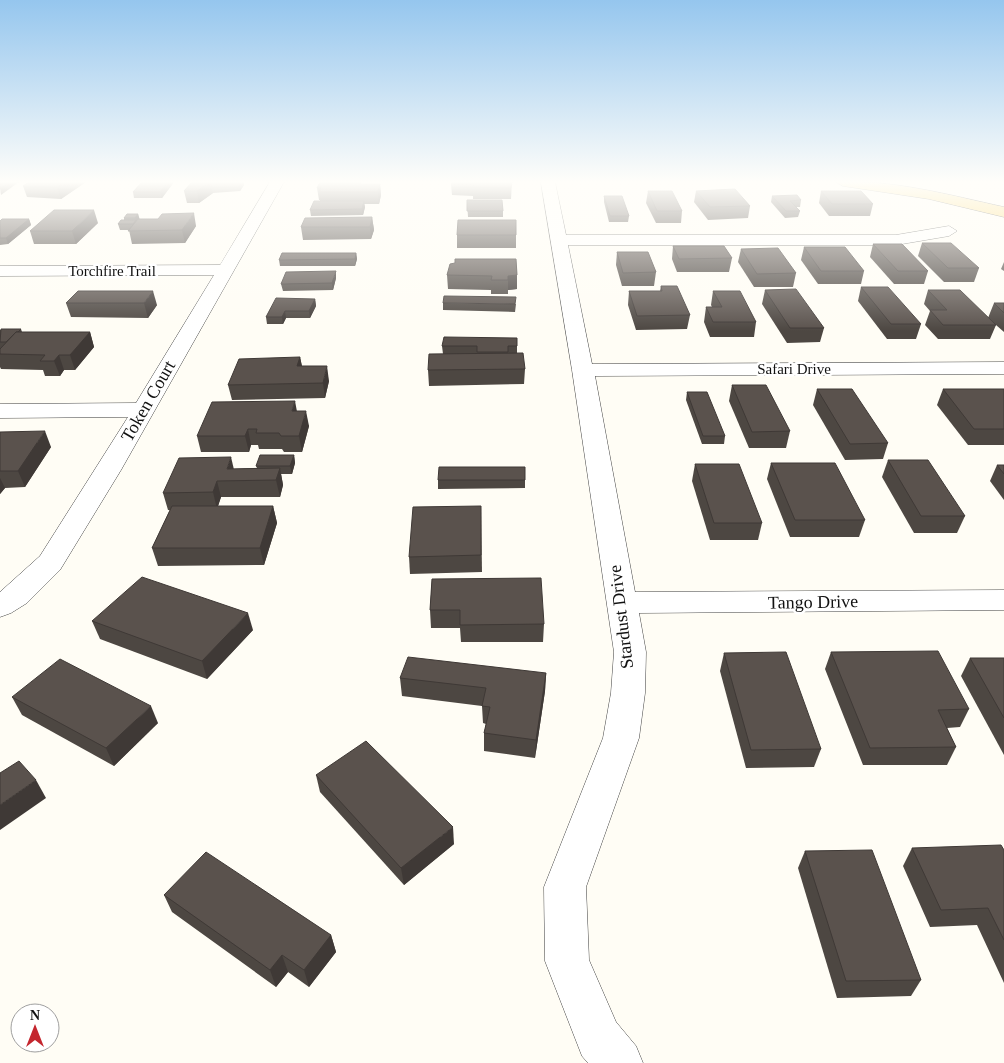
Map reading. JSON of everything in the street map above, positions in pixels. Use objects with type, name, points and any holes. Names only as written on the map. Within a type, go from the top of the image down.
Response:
[{"type":"street","name":"Token Court","points":[[0,606],[16,596],[50,563],[248,232]]},
{"type":"street","name":"Stardust Drive","points":[[558,232],[630,652],[628,693],[621,738],[565,887],[567,961],[599,1039],[620,1063]]},
{"type":"street","points":[[560,240],[896,240],[945,232]]},
{"type":"street","name":"Torchfire Trail","points":[[0,271],[225,270]]},
{"type":"street","name":"Safari Drive","points":[[583,370],[1004,368]]},
{"type":"street","points":[[0,411],[142,410]]},
{"type":"street","name":"Tango Drive","points":[[623,603],[1004,600]]},
{"type":"building","points":[[0,232],[14,232],[6,238],[0,238]]},
{"type":"building","points":[[457,232],[516,232],[516,235],[457,235]]},
{"type":"building","points":[[922,243],[951,243],[979,268],[948,268]]},
{"type":"building","points":[[873,244],[902,244],[928,271],[898,271]]},
{"type":"building","points":[[673,246],[724,246],[732,258],[679,259]]},
{"type":"building","points":[[804,247],[845,247],[864,271],[821,271]]},
{"type":"building","points":[[778,248],[796,273],[757,274],[741,249]]},
{"type":"building","points":[[617,252],[648,252],[656,272],[623,273]]},
{"type":"building","points":[[282,253],[356,253],[355,259],[279,260]]},
{"type":"building","points":[[455,259],[516,259],[517,275],[508,276],[508,280],[491,280],[492,276],[447,275],[450,264],[455,263]]},
{"type":"building","points":[[336,271],[332,283],[281,284],[286,272]]},
{"type":"building","points":[[661,286],[677,286],[690,315],[637,316],[629,291],[662,291]]},
{"type":"building","points":[[861,287],[888,287],[921,324],[891,324]]},
{"type":"building","points":[[796,289],[824,328],[790,328],[765,290]]},
{"type":"building","points":[[928,290],[960,290],[996,325],[943,325],[930,310],[947,310]]},
{"type":"building","points":[[78,291],[153,291],[144,303],[66,303]]},
{"type":"building","points":[[713,291],[740,291],[756,322],[713,322],[706,307],[722,307]]},
{"type":"building","points":[[444,296],[516,297],[515,304],[443,303]]},
{"type":"building","points":[[276,298],[315,299],[309,311],[285,311],[282,317],[266,317]]},
{"type":"building","points":[[994,303],[1004,303],[1004,313]]},
{"type":"building","points":[[1,329],[21,329],[6,342],[0,342]]},
{"type":"building","points":[[16,332],[90,332],[70,355],[59,355],[54,361],[40,361],[45,355],[0,354],[0,349]]},
{"type":"building","points":[[444,337],[517,338],[517,346],[508,346],[508,352],[477,352],[477,346],[442,346]]},
{"type":"building","points":[[523,353],[525,369],[428,370],[429,354]]},
{"type":"building","points":[[300,357],[297,366],[327,366],[323,383],[228,385],[239,359]]},
{"type":"building","points":[[732,385],[766,385],[790,431],[752,432]]},
{"type":"building","points":[[817,389],[852,389],[888,443],[850,444]]},
{"type":"building","points":[[943,389],[1004,389],[1004,429],[974,429]]},
{"type":"building","points":[[687,392],[707,392],[725,436],[703,436]]},
{"type":"building","points":[[295,401],[292,411],[306,411],[299,436],[281,436],[279,433],[256,433],[257,429],[248,429],[245,436],[197,436],[212,402]]},
{"type":"building","points":[[45,431],[18,471],[0,471],[0,432]]},
{"type":"building","points":[[260,455],[294,455],[290,466],[256,466]]},
{"type":"building","points":[[231,457],[227,469],[280,468],[276,480],[217,481],[213,492],[163,493],[179,458]]},
{"type":"building","points":[[888,460],[928,460],[965,516],[921,516]]},
{"type":"building","points":[[771,463],[835,463],[865,520],[795,520]]},
{"type":"building","points":[[695,464],[739,464],[762,523],[714,523]]},
{"type":"building","points":[[997,465],[1004,465],[1004,474]]},
{"type":"building","points":[[439,467],[525,467],[525,480],[438,480]]},
{"type":"building","points":[[172,506],[273,506],[260,548],[152,548]]},
{"type":"building","points":[[481,506],[481,555],[409,557],[413,507]]},
{"type":"building","points":[[142,577],[248,613],[202,661],[92,621]]},
{"type":"building","points":[[541,578],[544,624],[460,625],[460,610],[430,610],[432,579]]},
{"type":"building","points":[[938,651],[969,709],[938,710],[956,747],[870,748],[831,652]]},
{"type":"building","points":[[786,652],[821,749],[751,750],[724,653]]},
{"type":"building","points":[[408,657],[546,673],[536,740],[484,733],[490,707],[482,706],[486,688],[400,678]]},
{"type":"building","points":[[970,658],[1004,658],[1004,718]]},
{"type":"building","points":[[60,659],[151,706],[106,748],[12,697]]},
{"type":"building","points":[[366,741],[453,827],[401,868],[316,775]]},
{"type":"building","points":[[19,761],[36,780],[0,805],[0,773]]},
{"type":"building","points":[[1001,845],[1004,850],[1004,940],[988,908],[941,910],[912,848]]},
{"type":"building","points":[[872,850],[921,980],[846,981],[805,851]]},
{"type":"building","points":[[206,852],[331,935],[304,970],[282,955],[270,970],[164,895]]}]
